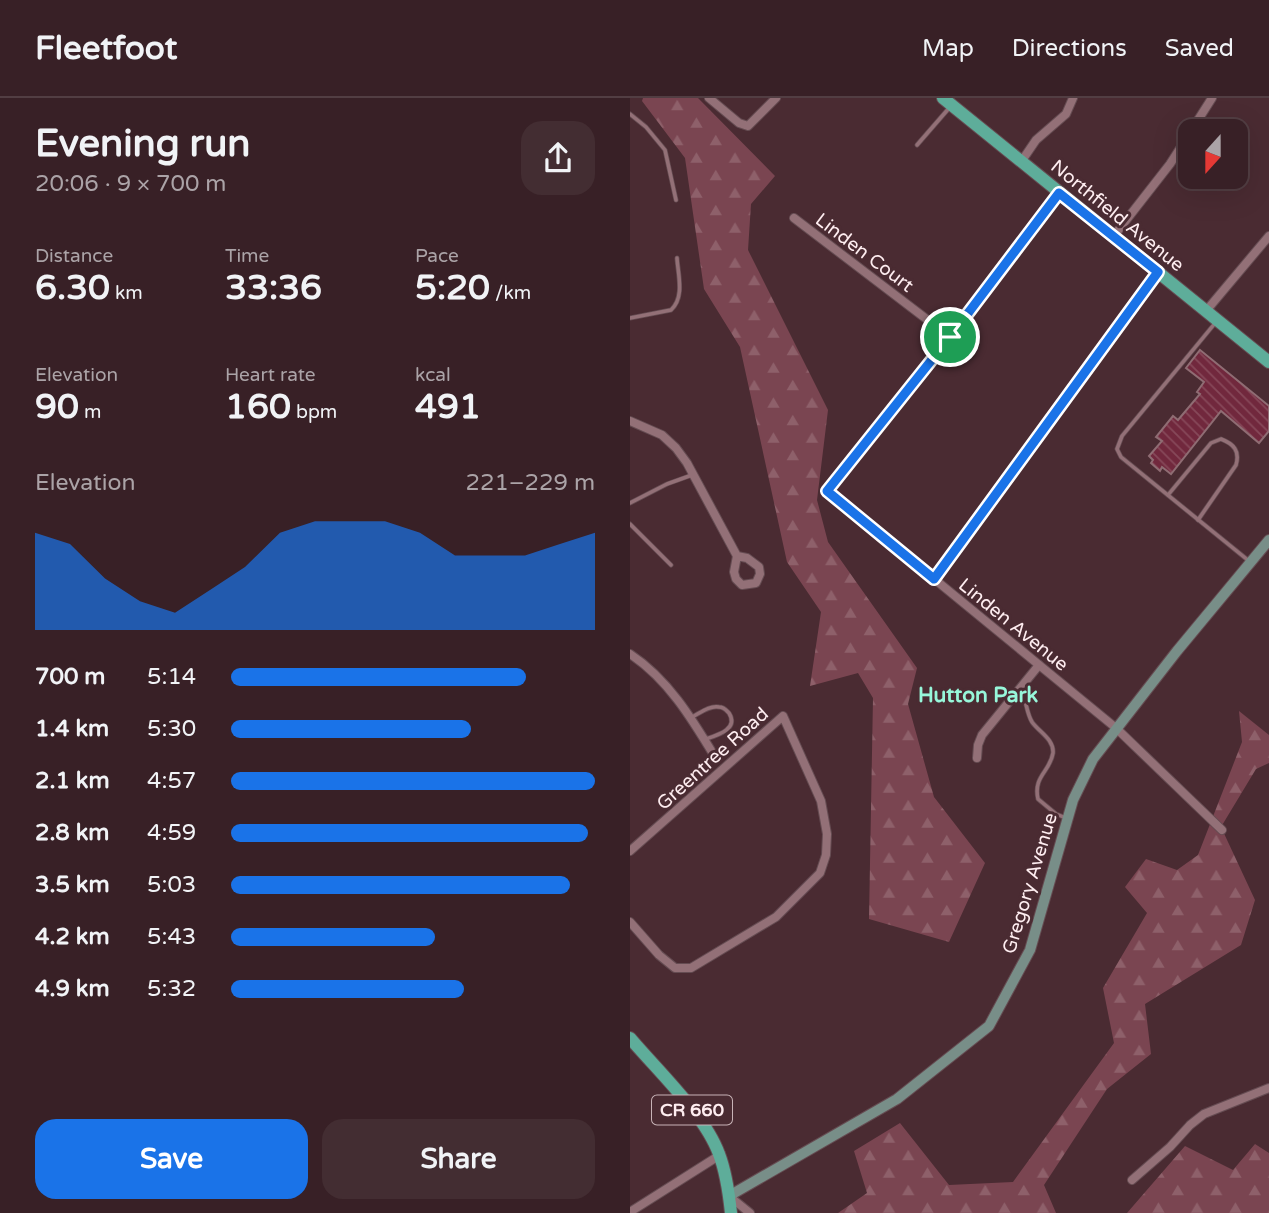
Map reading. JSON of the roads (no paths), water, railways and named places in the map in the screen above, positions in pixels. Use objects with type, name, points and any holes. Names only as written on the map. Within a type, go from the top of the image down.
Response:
[{"type":"main road","name":"Northfield Avenue","points":[[947,102],[1269,362]]},
{"type":"main road","name":"Gregory Avenue","points":[[729,1196],[897,1099],[989,1026],[1030,950],[1073,800],[1093,759],[1269,540]]},
{"type":"main road","name":"CR 660","points":[[630,1038],[698,1117],[720,1155],[729,1196]]},
{"type":"main road","points":[[729,1196],[731,1213]]},
{"type":"street","points":[[709,98],[739,123],[748,126],[776,98]]},
{"type":"street","points":[[1021,162],[1036,140],[1066,114],[1073,98]]},
{"type":"street","points":[[1198,119],[1212,98]]},
{"type":"street","points":[[1113,237],[1178,151]]},
{"type":"street","name":"Linden Avenue","points":[[1059,193],[950,337],[827,491],[1116,728],[1222,830]]},
{"type":"street","name":"Linden Court","points":[[794,218],[950,337]]},
{"type":"street","points":[[1206,311],[1269,236]]},
{"type":"street","points":[[934,579],[1158,272]]},
{"type":"street","points":[[630,421],[663,436],[676,448],[694,474],[737,556]]},
{"type":"street","points":[[630,654],[650,667],[691,718],[715,757]]},
{"type":"street","points":[[977,758],[982,735],[1040,665]]},
{"type":"street","name":"Greentree Road","points":[[630,851],[783,716],[821,801],[827,834],[821,873],[776,917],[691,968],[675,968],[659,955],[630,922]]},
{"type":"street","points":[[1132,1180],[1205,1114],[1269,1088]]},
{"type":"street","points":[[630,1212],[720,1155]]},
{"type":"street","points":[[729,1196],[750,1213]]},
{"type":"lane","points":[[917,145],[947,102]]},
{"type":"lane","points":[[630,114],[665,150],[676,200]]},
{"type":"lane","points":[[630,318],[671,310],[676,305],[680,295],[677,258]]},
{"type":"lane","points":[[1217,320],[1122,436],[1117,449],[1121,457],[1250,562]]},
{"type":"lane","points":[[1167,495],[1211,443],[1221,439],[1230,443],[1236,449],[1236,465],[1198,520]]},
{"type":"lane","points":[[630,503],[694,474]]},
{"type":"lane","points":[[630,524],[671,565]]},
{"type":"lane","points":[[1021,690],[1033,724],[1051,741],[1054,749],[1051,760],[1038,779],[1038,799],[1056,814],[1068,818]]},
{"type":"lane","points":[[691,718],[704,710],[720,706],[731,716],[729,728],[723,733],[704,739]]},
{"type":"district","name":"Hutton Park","points":[[978,695]]}]
